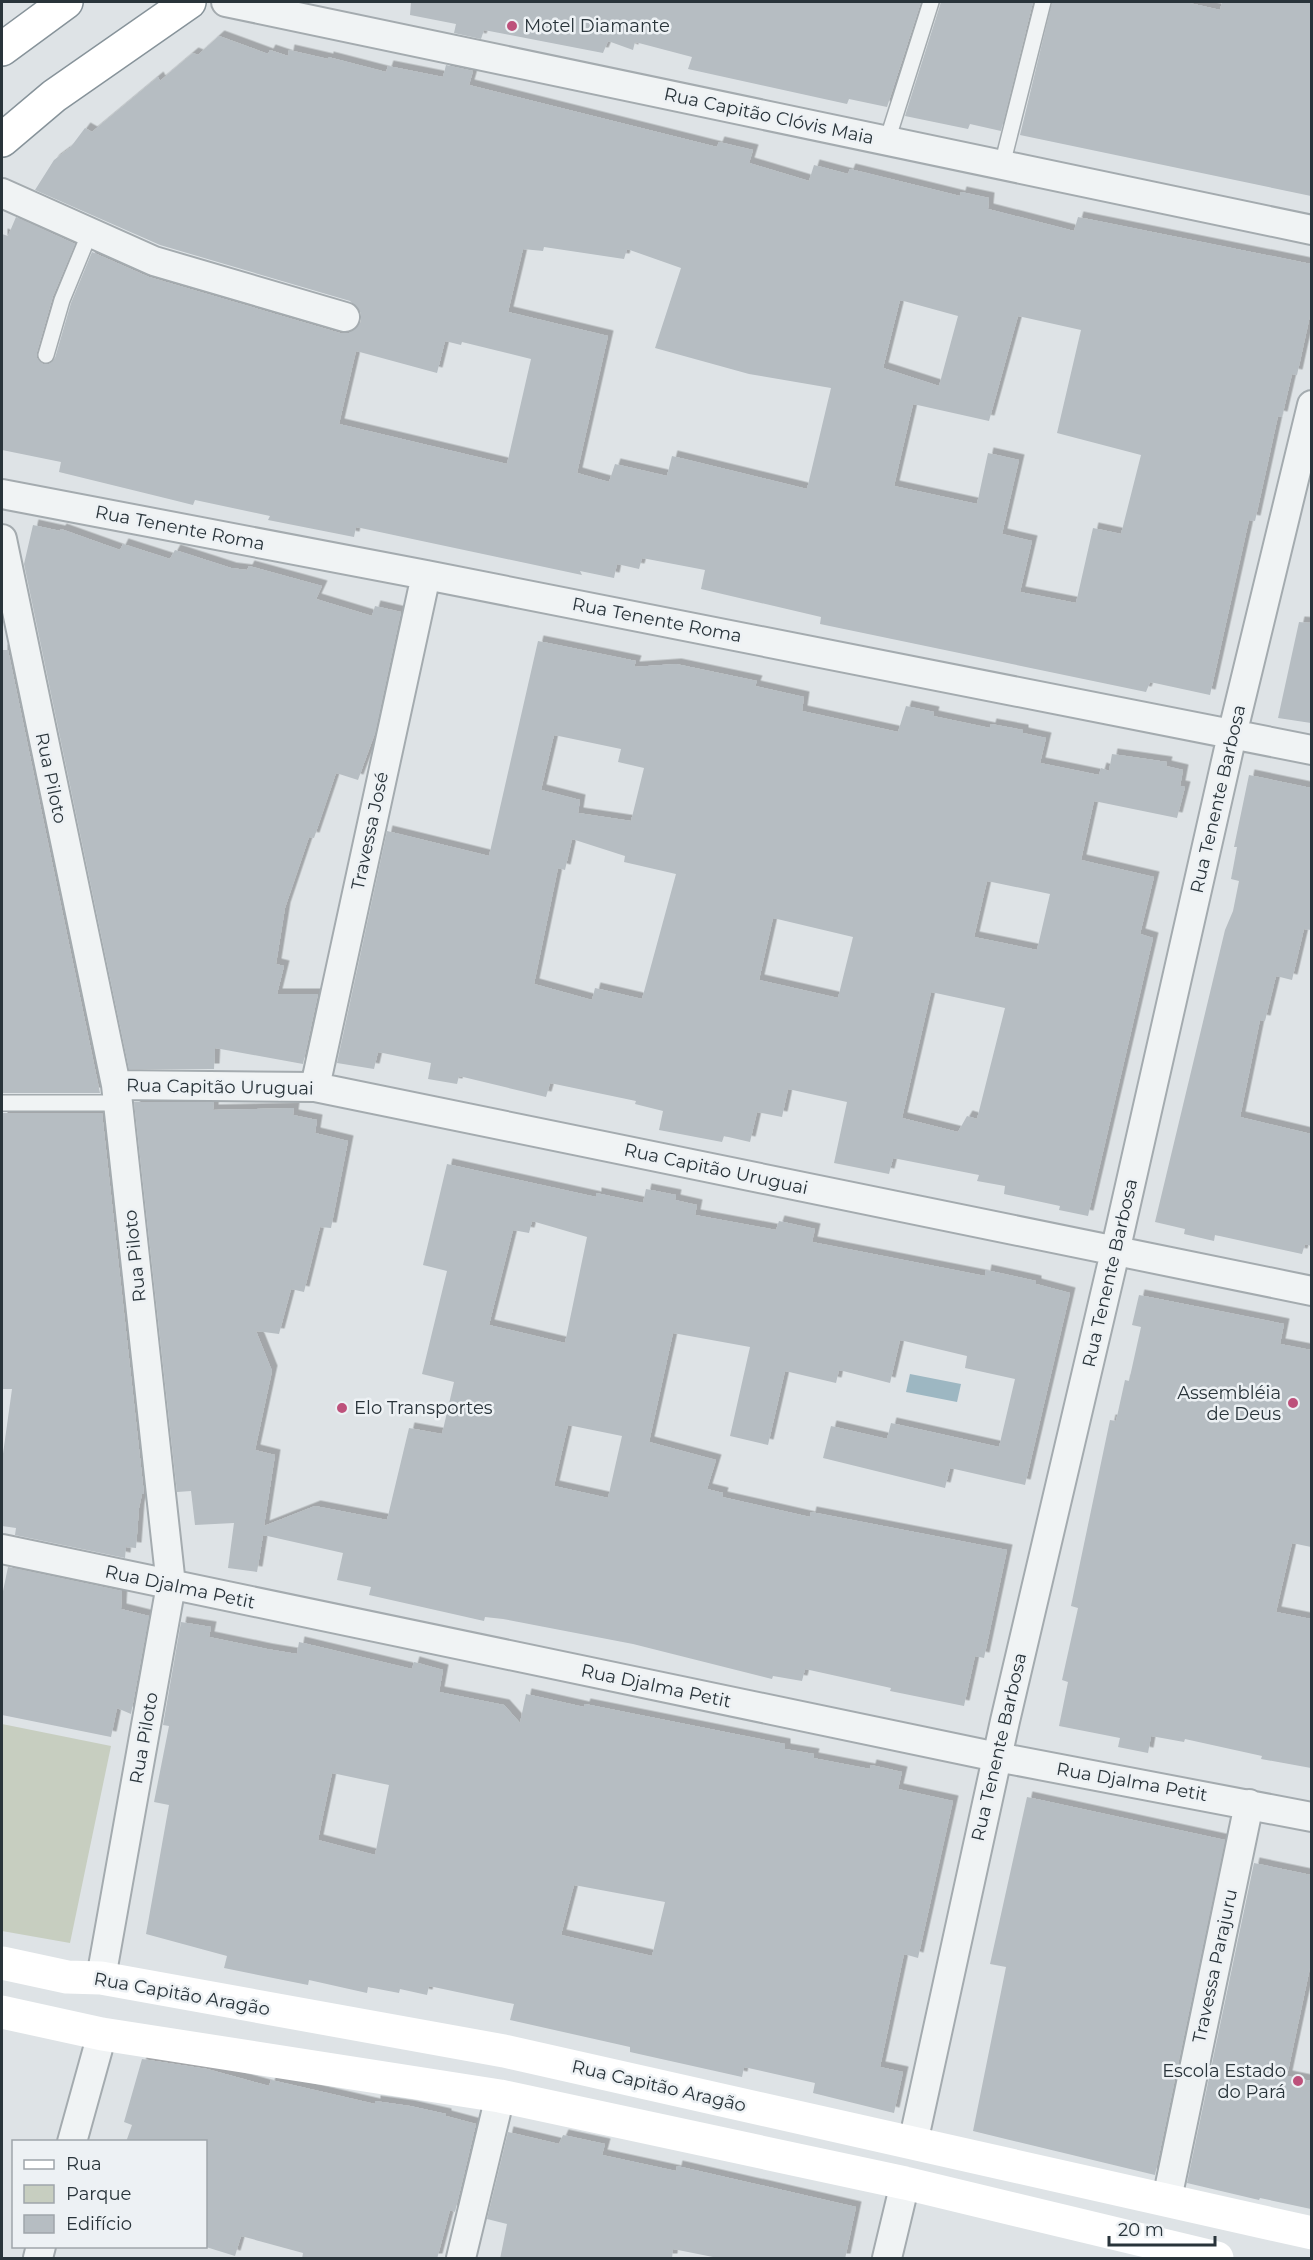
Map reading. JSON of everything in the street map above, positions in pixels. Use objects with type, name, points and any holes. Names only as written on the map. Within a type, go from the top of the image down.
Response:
[{"type":"main road","points":[[2,49],[66,2]]},
{"type":"main road","points":[[2,140],[54,96],[189,2]]},
{"type":"main road","name":"Rua Capitão Aragão","points":[[2,1963],[67,1977],[101,1978],[504,2051],[1311,2233]]},
{"type":"main road","points":[[2,2012],[102,2034],[500,2097],[904,2183],[1217,2259]]},
{"type":"main road","points":[[904,2183],[913,2143]]},
{"type":"street","name":"Rua Capitão Clóvis Maia","points":[[226,2],[1311,230]]},
{"type":"street","points":[[2,193],[154,261],[345,317]]},
{"type":"street","name":"Rua Tenente Barbosa","points":[[913,2143],[997,1758],[1232,735],[1311,405]]},
{"type":"street","name":"Rua Tenente Roma","points":[[2,494],[426,574],[1311,750]]},
{"type":"street","name":"Rua Piloto","points":[[2,539],[117,1094],[171,1585],[101,1978]]},
{"type":"street","name":"Travessa José","points":[[315,1087],[426,574]]},
{"type":"street","name":"Rua Capitão Uruguai","points":[[117,1094],[315,1087],[1311,1291]]},
{"type":"street","name":"Rua Djalma Petit","points":[[2,1549],[997,1758],[1311,1817]]},
{"type":"street","name":"Travessa Parajuru","points":[[1167,2199],[1249,1804]]},
{"type":"street","points":[[73,2140],[102,2034]]},
{"type":"street","points":[[461,2259],[500,2097]]},
{"type":"street","points":[[887,2259],[904,2183]]},
{"type":"lane","points":[[887,141],[931,2]]},
{"type":"lane","points":[[1002,165],[1043,2]]},
{"type":"lane","points":[[46,355],[62,300],[90,232]]},
{"type":"lane","name":"Rua Capitão Uruguai","points":[[2,1103],[117,1094]]},
{"type":"green space","points":[[2,1724],[111,1746],[70,1943],[2,1931]]},
{"type":"water","points":[[910,1374],[961,1384],[957,1402],[906,1392]]},
{"type":"building","points":[[411,2],[921,2],[887,107],[849,99],[847,104],[688,69],[692,57],[635,42],[633,50],[608,41],[603,53],[484,30],[481,39],[454,33],[456,24],[410,15]]},
{"type":"building","points":[[941,2],[1033,2],[1001,131],[970,124],[968,129],[905,116]]},
{"type":"building","points":[[1052,2],[1185,2],[1220,10],[1222,2],[1311,2],[1311,196],[1020,135]]},
{"type":"building","points":[[219,36],[268,54],[270,50],[288,56],[289,50],[386,72],[388,66],[443,77],[446,65],[473,71],[469,85],[717,147],[719,142],[753,150],[749,163],[809,181],[814,165],[848,174],[850,169],[960,196],[961,192],[989,198],[988,209],[1074,231],[1078,217],[1311,264],[1311,311],[1297,375],[1292,374],[1282,417],[1278,416],[1255,521],[1249,520],[1210,695],[1150,682],[1146,692],[820,624],[821,617],[701,589],[705,570],[642,558],[639,569],[617,564],[614,578],[580,571],[582,575],[356,527],[354,537],[268,520],[270,516],[195,500],[193,505],[59,472],[61,462],[2,450],[2,234],[8,236],[16,217],[75,244],[53,296],[37,352],[37,358],[43,364],[49,364],[55,358],[71,303],[92,252],[149,277],[340,333],[349,333],[361,322],[361,313],[350,301],[160,245],[35,190],[54,160],[70,148],[85,128],[92,132],[158,77],[160,81],[193,53],[198,55]],"holes":[[[544,247],[624,259],[627,249],[681,268],[655,348],[749,374],[831,388],[807,489],[672,456],[667,476],[615,464],[609,482],[577,473],[608,336],[508,312],[523,249],[543,251]],[[900,300],[958,316],[939,386],[883,368]],[[1018,316],[1081,330],[1057,433],[1141,455],[1121,534],[1093,528],[1076,603],[1020,592],[1032,541],[1002,534],[1019,460],[988,453],[977,504],[894,486],[913,404],[989,421]],[[445,341],[461,345],[462,342],[531,359],[507,464],[339,424],[356,351],[437,373]]]},
{"type":"building","points":[[33,525],[60,531],[61,529],[120,550],[123,544],[170,559],[175,550],[231,568],[247,570],[249,566],[322,586],[316,599],[372,616],[375,606],[401,612],[375,733],[358,780],[336,773],[314,838],[309,837],[285,908],[276,964],[284,966],[277,994],[318,994],[303,1064],[215,1048],[214,1069],[129,1069],[24,564]]},
{"type":"building","points":[[1299,622],[1311,623],[1311,723],[1278,718]]},
{"type":"building","points":[[538,641],[636,661],[634,667],[676,664],[757,681],[755,686],[804,697],[802,711],[898,732],[906,706],[934,712],[933,716],[990,728],[991,724],[1023,730],[1023,733],[1046,738],[1040,763],[1099,775],[1101,768],[1109,771],[1112,754],[1167,762],[1166,766],[1183,770],[1180,786],[1185,787],[1177,818],[1094,801],[1081,860],[1154,877],[1140,934],[1153,938],[1088,1216],[1059,1210],[1060,1206],[1004,1194],[1005,1186],[977,1181],[979,1175],[893,1158],[889,1174],[834,1163],[847,1102],[788,1089],[782,1117],[757,1112],[750,1142],[724,1136],[722,1142],[659,1130],[663,1111],[635,1104],[636,1101],[550,1083],[546,1097],[459,1076],[457,1084],[428,1079],[431,1063],[378,1052],[374,1069],[337,1063],[387,831],[489,856]],"holes":[[[554,735],[621,749],[618,762],[644,768],[631,821],[578,813],[580,800],[541,790]],[[572,839],[625,856],[624,862],[676,874],[642,999],[595,988],[592,1000],[534,984],[558,868],[565,870]],[[987,881],[1050,894],[1037,950],[974,937]],[[773,918],[853,937],[838,998],[759,980]],[[931,992],[1005,1008],[977,1119],[967,1116],[958,1132],[902,1118]]]},
{"type":"building","points":[[2,650],[8,650],[100,1093],[2,1093]]},
{"type":"building","points":[[1249,775],[1311,788],[1311,930],[1304,929],[1292,980],[1276,976],[1265,1021],[1260,1020],[1240,1117],[1311,1134],[1311,1246],[1305,1244],[1302,1254],[1215,1235],[1214,1241],[1184,1234],[1185,1229],[1155,1222],[1225,930],[1233,911],[1239,881],[1231,879],[1237,847],[1234,847]]},
{"type":"building","points":[[134,1102],[214,1102],[213,1110],[294,1108],[293,1115],[317,1120],[315,1133],[348,1141],[331,1228],[320,1227],[304,1292],[291,1289],[279,1334],[256,1331],[272,1371],[255,1450],[275,1455],[264,1526],[315,1506],[387,1520],[409,1428],[442,1434],[454,1382],[422,1374],[447,1271],[423,1265],[447,1164],[596,1197],[596,1193],[643,1203],[646,1189],[676,1195],[675,1200],[697,1205],[695,1215],[776,1230],[779,1221],[815,1229],[812,1242],[985,1276],[986,1270],[1036,1281],[1036,1284],[1070,1293],[1025,1485],[950,1468],[945,1488],[823,1458],[831,1426],[887,1439],[891,1423],[999,1447],[1015,1379],[965,1368],[967,1356],[900,1340],[890,1383],[839,1370],[836,1383],[785,1371],[768,1445],[730,1436],[750,1347],[673,1333],[649,1442],[716,1460],[707,1489],[723,1493],[722,1497],[810,1517],[811,1512],[1007,1550],[984,1658],[975,1656],[964,1706],[890,1691],[891,1688],[805,1669],[802,1681],[773,1676],[772,1679],[633,1644],[503,1619],[485,1617],[484,1621],[369,1595],[371,1587],[337,1580],[343,1553],[263,1535],[257,1572],[228,1568],[234,1523],[195,1525],[191,1491],[177,1492]],"holes":[[[532,1221],[587,1237],[565,1343],[489,1325],[513,1230],[529,1233]],[[568,1425],[622,1436],[608,1498],[554,1486]]]},
{"type":"building","points":[[2,1113],[102,1113],[144,1494],[142,1494],[139,1508],[136,1548],[126,1547],[125,1558],[15,1535],[16,1528],[2,1526],[2,1461],[12,1389],[2,1389]]},
{"type":"building","points":[[1139,1295],[1284,1324],[1280,1344],[1311,1350],[1311,1547],[1292,1543],[1276,1612],[1311,1619],[1311,1768],[1261,1759],[1262,1756],[1185,1739],[1184,1742],[1151,1736],[1148,1753],[1118,1747],[1120,1738],[1059,1726],[1068,1682],[1062,1680],[1078,1608],[1071,1606],[1110,1420],[1116,1421],[1125,1380],[1129,1381],[1141,1327],[1132,1325]]},
{"type":"building","points":[[8,1567],[122,1591],[121,1609],[149,1616],[131,1714],[117,1708],[111,1737],[2,1715],[2,1596]]},
{"type":"building","points":[[181,1622],[211,1627],[209,1637],[267,1649],[297,1654],[299,1642],[412,1669],[414,1662],[443,1670],[439,1692],[504,1705],[520,1723],[526,1694],[785,1744],[785,1749],[814,1754],[813,1758],[870,1769],[871,1765],[902,1772],[898,1789],[953,1801],[918,1958],[904,1954],[880,2067],[903,2072],[894,2113],[813,2093],[815,2083],[744,2067],[742,2077],[630,2052],[630,2047],[510,2020],[514,2004],[429,1986],[427,1995],[400,1989],[399,1993],[368,1987],[367,1993],[309,1980],[308,1985],[224,1968],[227,1956],[146,1934],[169,1805],[154,1802],[169,1726],[163,1725]],"holes":[[[332,1773],[389,1785],[375,1855],[318,1840]],[[574,1885],[665,1902],[652,1956],[561,1935]]]},
{"type":"building","points":[[1027,1797],[1225,1840],[1155,2175],[973,2131],[1006,1967],[990,1964]]},
{"type":"building","points":[[1254,1863],[1311,1875],[1311,1963],[1287,2076],[1311,2081],[1311,2209],[1260,2198],[1259,2200],[1187,2183]]},
{"type":"building","points":[[142,2059],[207,2069],[269,2086],[271,2080],[375,2104],[375,2101],[410,2106],[476,2124],[455,2212],[450,2210],[437,2259],[302,2259],[303,2253],[241,2236],[235,2256],[207,2247],[207,2140],[127,2140],[132,2125],[124,2122]]},
{"type":"building","points":[[508,2132],[559,2144],[563,2135],[605,2144],[602,2155],[676,2171],[677,2166],[856,2207],[845,2259],[723,2259],[673,2249],[672,2259],[500,2259],[507,2224],[487,2219]]},
{"type":"place","name":"Motel Diamante","points":[[512,26]]},
{"type":"place","name":"Assembléia de Deus","points":[[1293,1403]]},
{"type":"place","name":"Elo Transportes","points":[[342,1408]]},
{"type":"place","name":"Escola Estado do Pará","points":[[1298,2081]]}]
